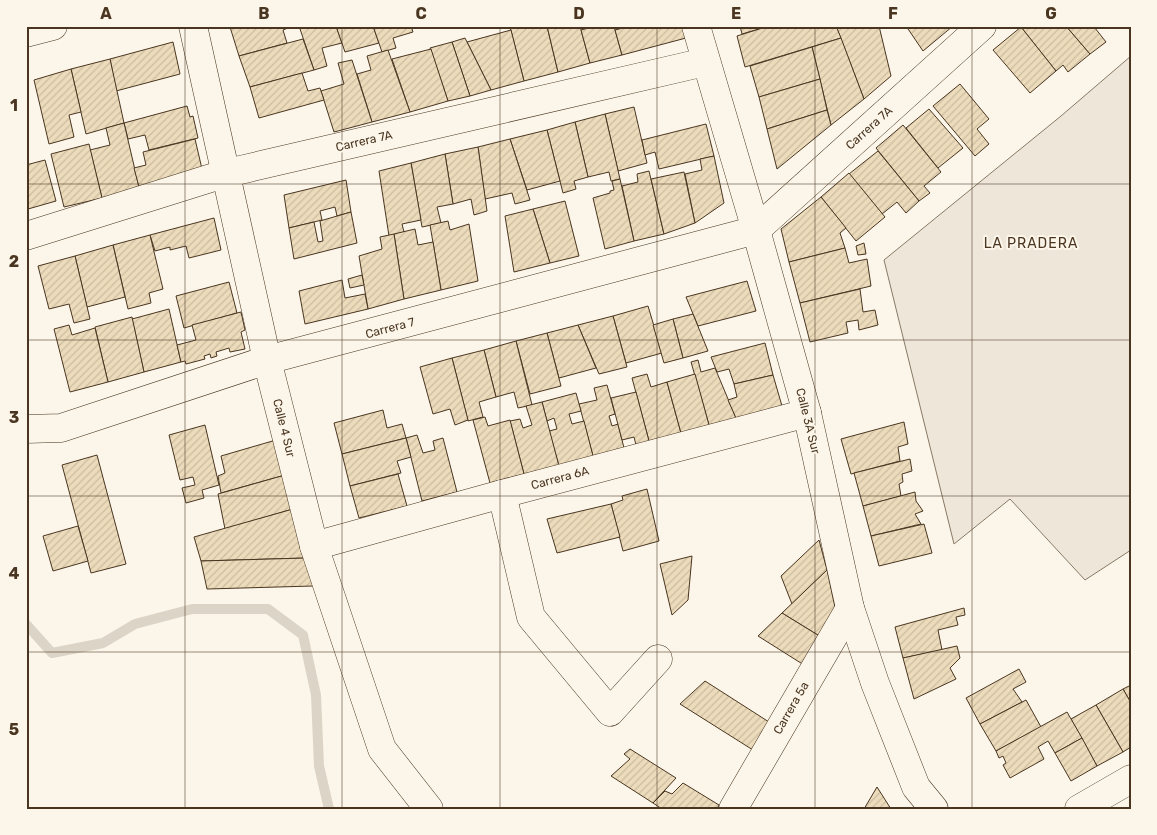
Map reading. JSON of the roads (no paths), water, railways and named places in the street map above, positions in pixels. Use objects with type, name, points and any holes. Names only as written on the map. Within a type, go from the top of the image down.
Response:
[{"type":"street","points":[[26,33],[53,26]]},
{"type":"street","name":"Calle 4 Sur","points":[[193,26],[267,360],[314,546],[382,749],[428,809]]},
{"type":"street","name":"Calle 3A Sur","points":[[696,26],[807,413],[850,608],[875,682],[916,787],[934,809]]},
{"type":"street","name":"Carrera 7A","points":[[756,230],[981,27]]},
{"type":"street","name":"Carrera 7A","points":[[26,236],[226,173],[705,62]]},
{"type":"street","name":"Carrera 7","points":[[26,429],[61,428],[267,360],[756,230]]},
{"type":"street","name":"Carrera 6A","points":[[314,546],[807,413]]},
{"type":"street","points":[[502,494],[531,617],[610,712],[658,659]]},
{"type":"street","name":"Carrera 5a","points":[[733,809],[850,608]]},
{"type":"street","points":[[1079,809],[1131,779]]},
{"type":"waterway","points":[[26,624],[52,653],[103,643],[135,624],[192,609],[268,609],[303,635],[316,695],[319,766],[329,809]]},
{"type":"district","name":"LA PRADERA","points":[[1031,243]]}]
